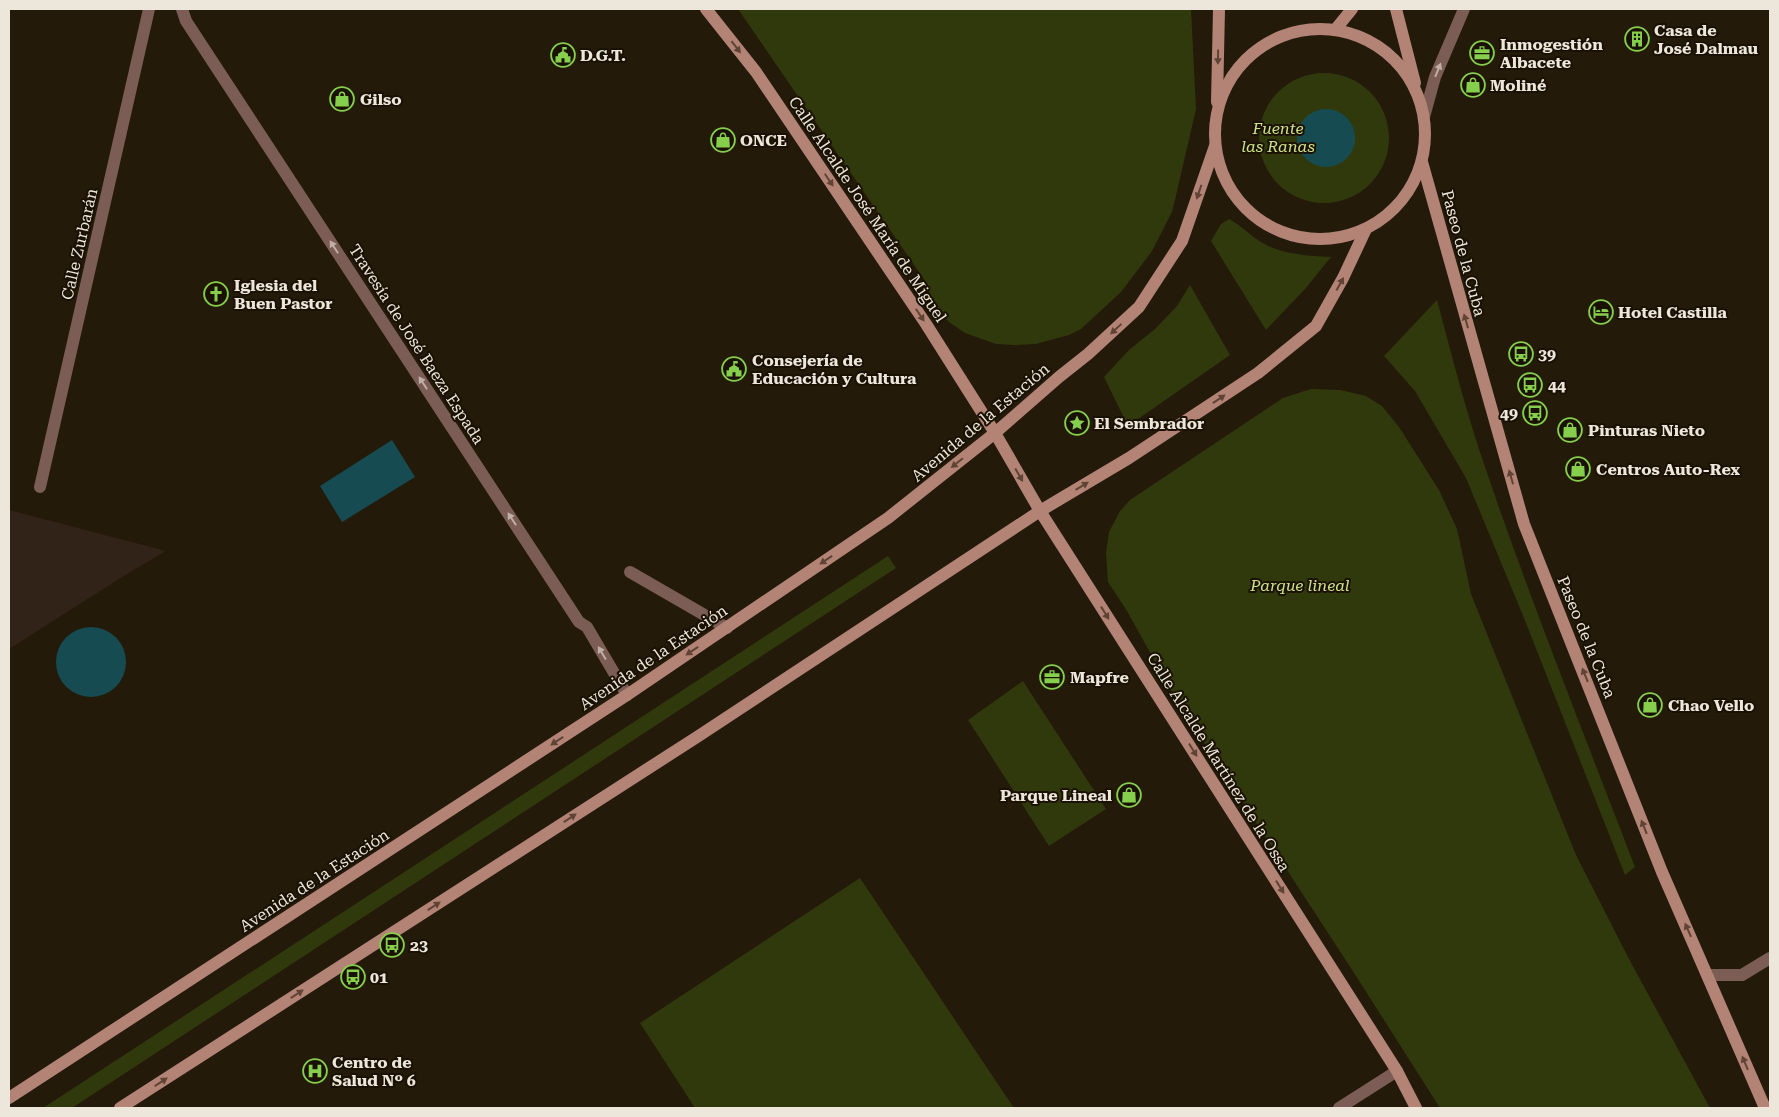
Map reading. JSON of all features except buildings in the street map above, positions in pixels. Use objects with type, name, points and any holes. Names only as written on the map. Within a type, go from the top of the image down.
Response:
[{"type":"main road","name":"Calle Alcalde José María de Miguel","points":[[706,9],[761,80],[926,324],[995,433]]},
{"type":"main road","points":[[1219,9],[1217,107],[1214,126],[1215,146],[1220,168],[1238,200],[1266,225],[1282,233],[1327,239],[1347,236],[1366,229],[1385,216],[1406,195],[1416,178],[1422,162],[1425,139],[1424,117],[1396,9]]},
{"type":"main road","points":[[1335,30],[1352,9]]},
{"type":"main road","points":[[1217,107],[1232,74],[1249,56],[1277,38],[1312,29],[1335,30],[1359,36],[1379,47],[1396,60],[1416,90]]},
{"type":"main road","name":"Avenida de la Estación","points":[[9,1098],[627,695],[888,518],[995,433],[1088,354],[1139,307],[1182,241],[1215,146]]},
{"type":"main road","name":"Paseo de la Cuba","points":[[1422,162],[1524,524],[1662,872],[1765,1108]]},
{"type":"main road","points":[[120,1108],[688,742],[1040,511],[1129,458],[1258,372],[1316,326],[1343,278],[1366,229]]},
{"type":"main road","name":"Calle Alcalde Martínez de la Ossa","points":[[995,433],[1040,511],[1397,1071],[1416,1108]]},
{"type":"street","name":"Calle Zurbarán","points":[[40,487],[149,9]]},
{"type":"street","name":"Travesía de José Baeza Espada","points":[[182,9],[186,21],[579,622],[587,628],[627,695]]},
{"type":"street","points":[[1424,117],[1435,77],[1464,9]]},
{"type":"street","points":[[630,572],[726,628]]},
{"type":"street","points":[[1708,974],[1742,975],[1770,958]]},
{"type":"street","points":[[1339,1108],[1397,1071]]},
{"type":"shaded area","points":[[9,510],[166,551],[9,649]]},
{"type":"green space","points":[[738,9],[1191,9],[1196,109],[1172,212],[1152,251],[1121,292],[1081,329],[1069,335],[1036,344],[1014,345],[996,344],[965,333],[949,322],[928,302],[930,288]]},
{"type":"green space","name":"Fuente las Ranas","points":[[1324,73],[1337,74],[1349,78],[1370,92],[1384,113],[1388,125],[1388,151],[1384,163],[1370,184],[1349,198],[1337,202],[1324,203],[1311,202],[1299,198],[1278,184],[1264,163],[1260,151],[1259,138],[1260,125],[1264,113],[1278,92],[1299,78],[1311,74]]},
{"type":"green space","points":[[1229,219],[1263,243],[1276,249],[1299,254],[1331,257],[1305,289],[1266,330],[1211,241],[1221,224]]},
{"type":"green space","points":[[1190,285],[1230,355],[1128,426],[1104,377],[1129,350],[1155,329],[1177,306]]},
{"type":"green space","points":[[1437,300],[1485,467],[1558,668],[1635,867],[1625,875],[1524,618],[1466,478],[1415,391],[1384,356]]},
{"type":"green space","name":"Parque lineal","points":[[1311,389],[1340,390],[1366,396],[1382,406],[1399,427],[1439,490],[1457,529],[1471,594],[1576,855],[1629,959],[1710,1108],[1440,1108],[1177,701],[1127,611],[1108,582],[1106,553],[1109,532],[1120,511],[1130,500],[1283,398]]},
{"type":"green space","points":[[888,556],[896,568],[72,1108],[43,1108]]},
{"type":"green space","points":[[1023,681],[1106,809],[1049,846],[968,720]]},
{"type":"green space","points":[[860,878],[1014,1108],[695,1108],[640,1023]]},
{"type":"water","points":[[1320,109],[1332,109],[1342,113],[1351,122],[1355,144],[1347,159],[1332,167],[1320,167],[1310,163],[1301,154],[1297,144],[1297,132],[1301,122],[1310,113]]},
{"type":"water","points":[[392,440],[415,477],[342,522],[320,486]]},
{"type":"water","points":[[98,627],[111,633],[120,642],[124,648],[126,662],[124,676],[116,687],[105,695],[84,697],[77,695],[66,687],[58,676],[56,655],[58,648],[66,637],[77,629]]},
{"type":"place","name":"Casa de José Dalmau","points":[[1637,39]]},
{"type":"place","name":"Inmogestión Albacete","points":[[1482,53]]},
{"type":"place","name":"D.G.T.","points":[[563,55]]},
{"type":"place","name":"Moliné","points":[[1473,85]]},
{"type":"place","name":"Gilso","points":[[342,99]]},
{"type":"place","name":"ONCE","points":[[723,140]]},
{"type":"place","name":"Iglesia del Buen Pastor","points":[[216,294]]},
{"type":"place","name":"Hotel Castilla","points":[[1601,312]]},
{"type":"place","name":"39","points":[[1521,354]]},
{"type":"place","name":"Consejería de Educación y Cultura","points":[[734,369]]},
{"type":"place","name":"44","points":[[1530,385]]},
{"type":"place","name":"49","points":[[1535,413]]},
{"type":"place","name":"El Sembrador","points":[[1077,423]]},
{"type":"place","name":"Pinturas Nieto","points":[[1570,430]]},
{"type":"place","name":"Centros Auto-Rex","points":[[1578,469]]},
{"type":"place","name":"Mapfre","points":[[1052,677]]},
{"type":"place","name":"Chao Vello","points":[[1650,705]]},
{"type":"place","name":"Parque Lineal","points":[[1129,795]]},
{"type":"place","name":"23","points":[[392,945]]},
{"type":"place","name":"01","points":[[353,977]]},
{"type":"place","name":"Centro de Salud Nº 6","points":[[315,1071]]}]
